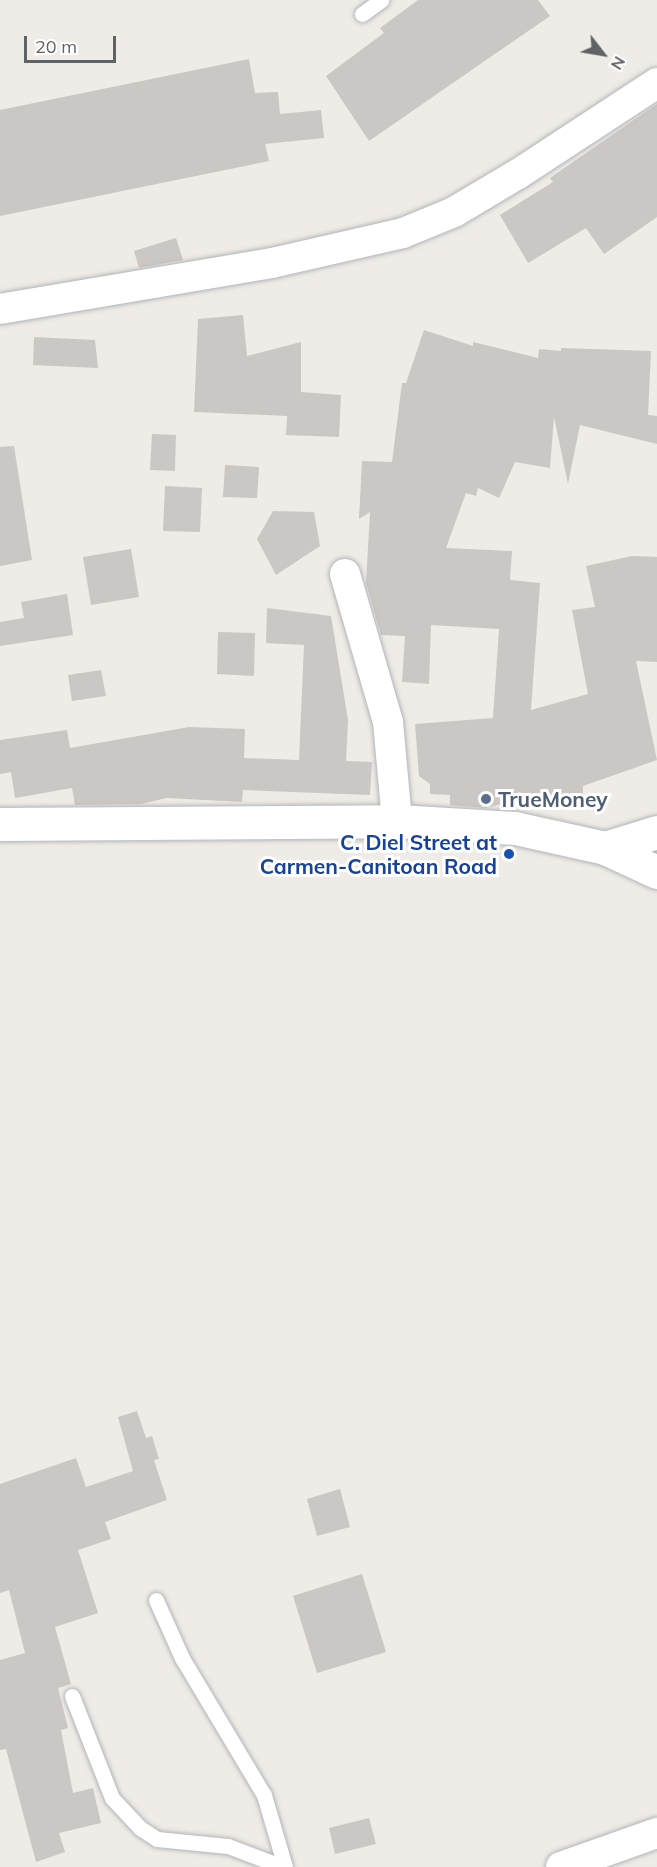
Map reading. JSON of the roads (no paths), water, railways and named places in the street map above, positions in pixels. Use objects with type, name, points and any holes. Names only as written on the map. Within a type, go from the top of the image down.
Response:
[{"type":"main road","points":[[0,824],[397,821],[514,828],[605,848],[657,872]]},
{"type":"main road","points":[[605,848],[657,832]]},
{"type":"street","points":[[0,309],[272,263],[403,232],[454,212],[518,174],[657,83]]},
{"type":"street","points":[[345,574],[388,722],[397,821]]},
{"type":"street","points":[[561,1867],[657,1833]]},
{"type":"lane","points":[[362,14],[381,0]]},
{"type":"lane","points":[[156,1600],[182,1658],[264,1795],[284,1867]]},
{"type":"lane","points":[[72,1695],[112,1797],[140,1828],[157,1839],[228,1846],[284,1867]]},
{"type":"place","name":"TrueMoney","points":[[486,799]]},
{"type":"place","name":"C. Diel Street at Carmen-Canitoan Road","points":[[509,854]]}]
